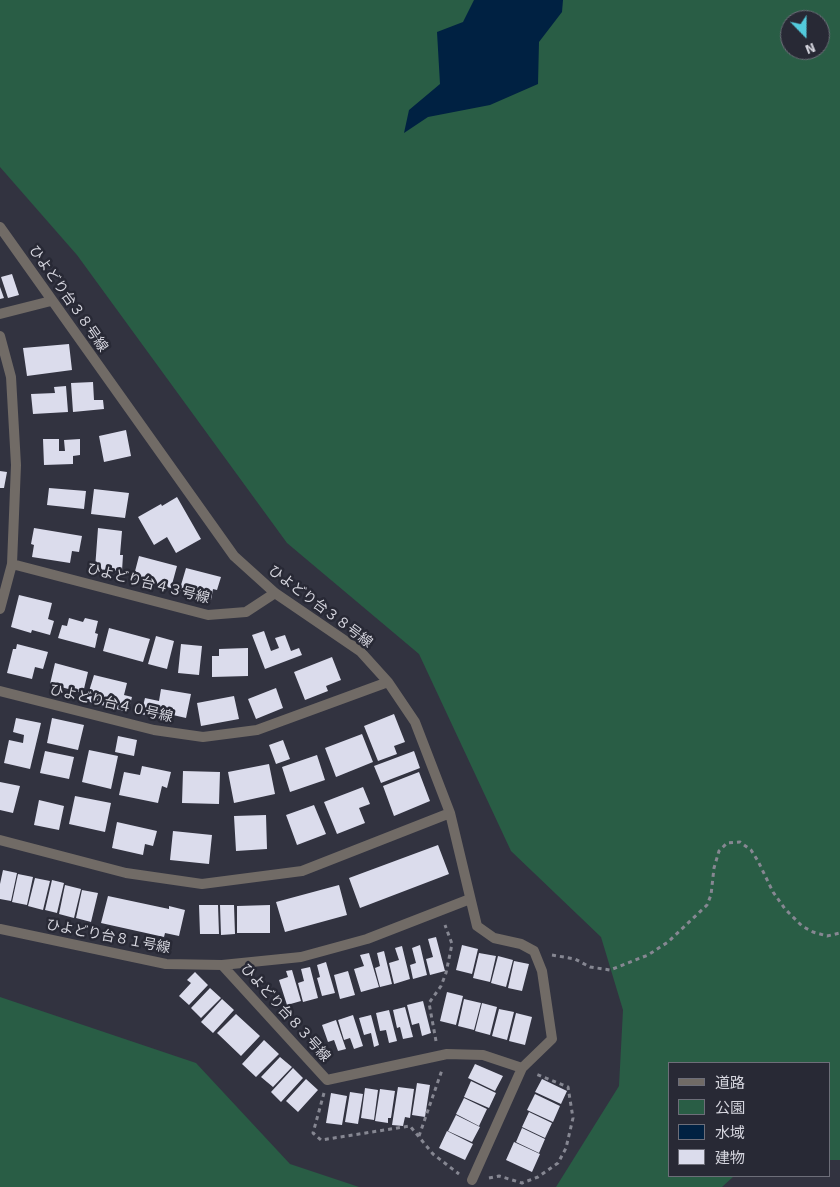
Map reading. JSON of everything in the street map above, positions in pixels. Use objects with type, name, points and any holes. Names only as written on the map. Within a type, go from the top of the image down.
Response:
[{"type":"street","name":"ひよどり台３８号線","points":[[0,227],[234,556],[275,593],[360,651],[388,682],[415,722],[450,813]]},
{"type":"street","points":[[0,314],[51,301]]},
{"type":"street","points":[[0,336],[11,377],[16,455],[12,564],[0,609]]},
{"type":"street","name":"ひよどり台４３号線","points":[[12,564],[208,615],[246,612],[275,593]]},
{"type":"street","name":"ひよどり台４０号線","points":[[0,691],[154,730],[203,736],[258,730],[388,682]]},
{"type":"street","points":[[0,840],[126,873],[202,884],[302,871],[450,813],[477,926],[494,938],[521,944],[534,951],[542,972],[552,1039],[522,1068],[472,1180]]},
{"type":"street","name":"ひよどり台８１号線","points":[[0,929],[166,964],[222,965],[301,957],[367,939],[470,899]]},
{"type":"street","name":"ひよどり台８３号線","points":[[222,965],[327,1080],[443,1055],[483,1055],[522,1068]]},
{"type":"path","points":[[534,951],[575,959],[590,967],[610,970],[648,956],[668,942],[707,905],[711,895],[714,868],[719,851],[727,843],[740,842],[750,850],[758,861],[773,892],[802,926],[827,936],[840,933]]},
{"type":"path","points":[[419,1136],[443,1055],[428,1003],[441,986],[446,974],[452,944],[440,911]]},
{"type":"path","points":[[327,1080],[313,1133],[321,1140],[410,1126],[433,1154],[458,1174],[472,1180],[499,1176],[522,1183],[538,1177],[558,1163],[566,1148],[573,1118],[568,1087],[522,1068]]},
{"type":"green space","points":[[0,0],[840,0],[840,1160],[830,1160],[830,1062],[668,1062],[668,1177],[733,1177],[722,1187],[556,1187],[619,1086],[623,1010],[601,937],[511,851],[419,654],[287,543],[77,255],[0,167]]},
{"type":"green space","points":[[0,997],[196,1063],[290,1164],[359,1187],[0,1187]]},
{"type":"water","points":[[474,0],[563,0],[562,12],[539,42],[538,84],[490,105],[428,117],[404,133],[409,110],[440,84],[437,32],[463,22]]},
{"type":"building","points":[[12,274],[19,295],[8,298],[1,277]]},
{"type":"building","points":[[0,287],[4,298],[0,299]]},
{"type":"building","points":[[69,344],[72,370],[27,376],[23,348]]},
{"type":"building","points":[[93,382],[94,400],[103,400],[104,409],[73,412],[71,383]]},
{"type":"building","points":[[66,386],[68,412],[33,414],[31,394],[55,393],[54,387]]},
{"type":"building","points":[[126,430],[131,456],[104,462],[99,436]]},
{"type":"building","points":[[43,439],[59,439],[59,451],[65,451],[64,440],[80,439],[80,455],[73,456],[73,464],[44,465]]},
{"type":"building","points":[[0,471],[7,472],[4,488],[0,488]]},
{"type":"building","points":[[49,488],[86,491],[84,509],[47,505]]},
{"type":"building","points":[[94,489],[129,493],[125,518],[91,514]]},
{"type":"building","points":[[177,497],[201,539],[176,553],[167,537],[154,545],[138,517]]},
{"type":"building","points":[[34,528],[82,536],[79,552],[72,551],[70,563],[32,557],[34,545],[31,544]]},
{"type":"building","points":[[98,528],[122,531],[120,555],[123,555],[122,571],[95,569]]},
{"type":"building","points":[[139,556],[177,566],[171,588],[133,579]]},
{"type":"building","points":[[186,568],[221,577],[217,590],[213,589],[211,600],[179,592]]},
{"type":"building","points":[[19,595],[52,603],[48,619],[54,621],[50,635],[32,630],[31,633],[11,627]]},
{"type":"building","points":[[69,618],[83,622],[85,618],[98,621],[95,633],[98,634],[95,648],[58,638],[62,625],[67,626]]},
{"type":"building","points":[[109,628],[150,639],[143,662],[103,651]]},
{"type":"building","points":[[264,631],[271,651],[279,648],[275,638],[285,635],[291,651],[299,648],[302,655],[265,669],[252,635]]},
{"type":"building","points":[[156,636],[174,641],[167,669],[148,664]]},
{"type":"building","points":[[17,644],[48,652],[43,669],[35,667],[32,679],[7,673],[13,649],[16,649]]},
{"type":"building","points":[[181,644],[202,646],[199,675],[178,673]]},
{"type":"building","points":[[248,648],[248,676],[212,677],[212,656],[219,656],[219,649]]},
{"type":"building","points":[[332,657],[341,680],[326,686],[328,691],[305,700],[294,672]]},
{"type":"building","points":[[55,663],[88,672],[83,693],[50,684]]},
{"type":"building","points":[[94,675],[127,683],[124,695],[132,697],[128,712],[86,701]]},
{"type":"building","points":[[276,688],[283,708],[256,719],[248,699]]},
{"type":"building","points":[[161,689],[191,694],[186,718],[173,715],[172,722],[141,714],[145,698],[159,701]]},
{"type":"building","points":[[234,696],[239,719],[201,726],[197,703]]},
{"type":"building","points":[[394,714],[405,742],[394,746],[397,754],[378,761],[364,726]]},
{"type":"building","points":[[16,718],[41,723],[30,769],[4,763],[9,740],[23,743],[24,735],[13,732]]},
{"type":"building","points":[[52,718],[84,725],[78,750],[47,743]]},
{"type":"building","points":[[362,734],[373,762],[336,777],[325,748]]},
{"type":"building","points":[[118,736],[137,740],[134,756],[115,752]]},
{"type":"building","points":[[283,740],[290,759],[276,764],[269,745]]},
{"type":"building","points":[[89,750],[118,756],[111,789],[82,782]]},
{"type":"building","points":[[45,751],[74,757],[69,779],[40,773]]},
{"type":"building","points":[[414,751],[420,768],[381,783],[374,766]]},
{"type":"building","points":[[317,755],[325,780],[290,792],[282,767]]},
{"type":"building","points":[[269,764],[275,794],[234,803],[228,772]]},
{"type":"building","points":[[142,766],[171,772],[167,788],[162,786],[158,803],[119,795],[124,772],[140,775]]},
{"type":"building","points":[[183,771],[220,772],[219,804],[182,803]]},
{"type":"building","points":[[419,772],[430,801],[394,816],[383,786]]},
{"type":"building","points":[[0,782],[20,786],[13,813],[0,810]]},
{"type":"building","points":[[363,787],[370,804],[359,808],[365,823],[337,834],[324,802]]},
{"type":"building","points":[[75,796],[111,803],[105,832],[69,824]]},
{"type":"building","points":[[39,800],[64,806],[59,830],[34,825]]},
{"type":"building","points":[[314,805],[326,834],[297,845],[286,815]]},
{"type":"building","points":[[266,815],[267,849],[236,851],[234,816]]},
{"type":"building","points":[[117,822],[157,831],[153,846],[145,844],[143,855],[112,848]]},
{"type":"building","points":[[173,831],[212,835],[209,864],[170,860]]},
{"type":"building","points":[[438,845],[449,874],[360,908],[349,878]]},
{"type":"building","points":[[3,870],[17,873],[11,901],[0,899],[0,884]]},
{"type":"building","points":[[18,874],[33,877],[27,905],[12,902]]},
{"type":"building","points":[[35,878],[50,881],[43,910],[28,906]]},
{"type":"building","points":[[52,880],[64,883],[57,913],[45,910]]},
{"type":"building","points":[[65,885],[81,889],[74,918],[59,914]]},
{"type":"building","points":[[339,885],[347,915],[285,932],[276,902]]},
{"type":"building","points":[[82,890],[98,893],[91,922],[76,918]]},
{"type":"building","points":[[108,896],[169,909],[169,906],[185,910],[179,936],[165,933],[164,937],[101,923]]},
{"type":"building","points":[[199,905],[218,905],[219,934],[200,934]]},
{"type":"building","points":[[220,905],[234,905],[235,934],[221,935]]},
{"type":"building","points":[[270,905],[270,933],[237,933],[237,906]]},
{"type":"building","points":[[436,937],[445,971],[430,975],[426,959],[433,957],[428,939]]},
{"type":"building","points":[[420,945],[427,975],[413,979],[410,965],[416,963],[412,948]]},
{"type":"building","points":[[462,945],[478,949],[472,974],[456,970]]},
{"type":"building","points":[[402,946],[410,979],[394,984],[389,963],[399,960],[395,948]]},
{"type":"building","points":[[384,951],[392,984],[380,987],[375,968],[380,966],[377,953]]},
{"type":"building","points":[[369,953],[379,987],[361,992],[354,969],[364,966],[360,955]]},
{"type":"building","points":[[479,953],[496,956],[490,982],[473,978]]},
{"type":"building","points":[[498,956],[513,960],[506,987],[491,983]]},
{"type":"building","points":[[514,961],[529,964],[522,991],[508,988]]},
{"type":"building","points":[[326,962],[335,993],[322,996],[317,978],[320,977],[317,965]]},
{"type":"building","points":[[310,967],[318,998],[303,1002],[298,983],[304,981],[301,969]]},
{"type":"building","points":[[292,970],[301,1001],[287,1005],[279,980],[288,977],[286,971]]},
{"type":"building","points":[[348,971],[355,995],[340,999],[334,975]]},
{"type":"building","points":[[195,972],[208,985],[189,1005],[179,996],[191,983],[187,980]]},
{"type":"building","points":[[210,988],[221,998],[201,1018],[191,1008]]},
{"type":"building","points":[[447,992],[463,996],[456,1025],[440,1021]]},
{"type":"building","points":[[222,999],[234,1010],[213,1033],[201,1022]]},
{"type":"building","points":[[464,999],[481,1003],[474,1030],[458,1026]]},
{"type":"building","points":[[423,1001],[431,1033],[422,1036],[419,1023],[412,1025],[407,1005]]},
{"type":"building","points":[[482,1003],[497,1007],[490,1035],[475,1031]]},
{"type":"building","points":[[405,1007],[413,1037],[403,1039],[400,1027],[397,1028],[393,1010]]},
{"type":"building","points":[[499,1009],[514,1012],[507,1040],[492,1036]]},
{"type":"building","points":[[389,1010],[397,1041],[389,1043],[386,1030],[380,1031],[376,1013]]},
{"type":"building","points":[[516,1013],[532,1017],[525,1045],[509,1041]]},
{"type":"building","points":[[236,1014],[260,1036],[241,1056],[217,1033]]},
{"type":"building","points":[[353,1015],[363,1046],[354,1049],[350,1038],[344,1040],[338,1020]]},
{"type":"building","points":[[371,1015],[379,1045],[374,1047],[371,1033],[364,1035],[359,1018]]},
{"type":"building","points":[[336,1020],[346,1049],[338,1051],[334,1040],[328,1042],[322,1025]]},
{"type":"building","points":[[264,1040],[279,1054],[256,1077],[242,1064]]},
{"type":"building","points":[[280,1057],[292,1067],[273,1087],[261,1077]]},
{"type":"building","points":[[475,1064],[503,1076],[495,1091],[468,1078]]},
{"type":"building","points":[[293,1068],[303,1078],[281,1102],[271,1092]]},
{"type":"building","points":[[306,1079],[318,1090],[298,1112],[286,1101]]},
{"type":"building","points":[[542,1079],[567,1091],[561,1104],[535,1092]]},
{"type":"building","points":[[471,1081],[496,1093],[489,1108],[464,1097]]},
{"type":"building","points":[[417,1083],[430,1085],[425,1117],[412,1115]]},
{"type":"building","points":[[398,1087],[414,1089],[410,1118],[405,1117],[403,1126],[392,1125]]},
{"type":"building","points":[[365,1088],[378,1090],[374,1120],[361,1118]]},
{"type":"building","points":[[380,1089],[395,1091],[391,1118],[388,1118],[388,1123],[375,1121]]},
{"type":"building","points":[[350,1092],[363,1094],[358,1124],[345,1122]]},
{"type":"building","points":[[331,1093],[347,1096],[342,1125],[326,1123]]},
{"type":"building","points":[[535,1094],[560,1106],[553,1122],[527,1110]]},
{"type":"building","points":[[464,1098],[487,1109],[479,1126],[456,1114]]},
{"type":"building","points":[[529,1112],[552,1123],[545,1138],[522,1127]]},
{"type":"building","points":[[456,1115],[480,1127],[472,1142],[448,1131]]},
{"type":"building","points":[[522,1128],[545,1139],[539,1153],[516,1142]]},
{"type":"building","points":[[447,1131],[473,1144],[465,1160],[439,1148]]},
{"type":"building","points":[[514,1142],[540,1154],[532,1172],[506,1160]]}]
